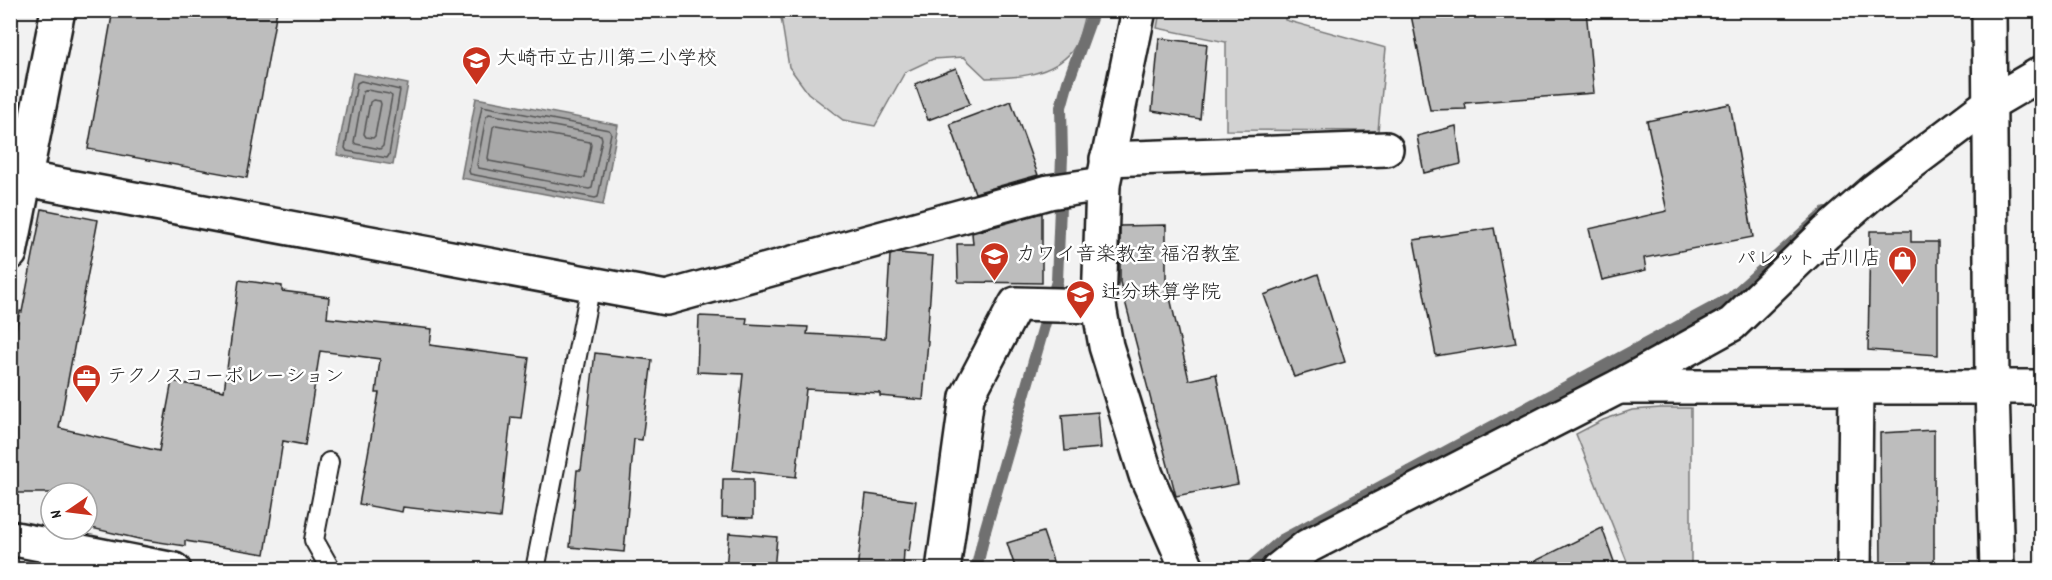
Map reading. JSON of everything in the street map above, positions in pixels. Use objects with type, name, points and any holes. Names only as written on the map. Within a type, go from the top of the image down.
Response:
[{"type":"street","points":[[10,253],[18,177],[58,10]]},
{"type":"street","points":[[1139,10],[1084,181],[1106,346],[1146,475],[1188,570]]},
{"type":"street","points":[[1989,10],[1992,387],[1997,570]]},
{"type":"street","points":[[1278,570],[1308,546],[1618,387],[1732,324],[1826,233],[1874,191],[1989,104],[2042,73]]},
{"type":"street","points":[[18,177],[666,298],[1084,181],[1386,149]]},
{"type":"street","points":[[943,570],[967,397],[1016,304],[1099,306]]},
{"type":"street","points":[[1618,387],[2042,387]]},
{"type":"street","points":[[1854,570],[1856,388]]},
{"type":"street","points":[[10,538],[174,570]]},
{"type":"lane","points":[[535,570],[591,284]]},
{"type":"lane","points":[[329,462],[314,540],[331,570]]},
{"type":"shaded area","points":[[780,10],[1086,11],[1075,47],[1064,59],[1043,71],[1021,76],[986,78],[964,57],[933,59],[905,72],[875,126],[843,120],[808,93],[789,67]]},
{"type":"shaded area","points":[[1160,11],[1285,11],[1285,20],[1386,48],[1378,131],[1226,130],[1226,42],[1157,28]]},
{"type":"shaded area","points":[[1691,408],[1691,569],[1630,569],[1576,434],[1603,420],[1632,410]]},
{"type":"water","points":[[353,73],[408,84],[393,165],[337,155]]},
{"type":"water","points":[[476,98],[618,125],[603,205],[461,178]]},
{"type":"building","points":[[113,10],[277,10],[247,178],[88,149]]},
{"type":"building","points":[[1410,10],[1586,10],[1594,93],[1465,103],[1466,109],[1430,110]]},
{"type":"building","points":[[1159,38],[1207,44],[1200,119],[1152,111]]},
{"type":"building","points":[[956,68],[970,104],[928,120],[915,84]]},
{"type":"building","points":[[1011,101],[1038,175],[975,193],[950,124]]},
{"type":"building","points":[[1730,104],[1753,237],[1644,258],[1646,270],[1602,280],[1589,229],[1667,211],[1647,121]]},
{"type":"building","points":[[1456,126],[1461,164],[1424,173],[1417,136]]},
{"type":"building","points":[[42,209],[98,220],[59,428],[159,451],[172,381],[224,391],[239,280],[282,286],[282,291],[329,297],[327,318],[432,329],[430,345],[529,358],[521,418],[511,417],[500,518],[403,507],[402,512],[359,504],[379,393],[376,393],[380,359],[320,351],[305,445],[283,441],[265,554],[185,541],[185,546],[99,530],[99,481],[39,481],[39,493],[10,493],[10,358],[20,311],[22,312]]},
{"type":"building","points":[[1042,213],[1042,283],[958,282],[957,244],[973,244],[972,233]]},
{"type":"building","points":[[1166,225],[1166,280],[1189,380],[1216,374],[1238,484],[1176,496],[1120,282],[1120,226]]},
{"type":"building","points":[[1494,228],[1516,343],[1436,356],[1414,240]]},
{"type":"building","points":[[1870,231],[1911,231],[1911,242],[1938,242],[1938,355],[1868,350]]},
{"type":"building","points":[[897,253],[933,256],[923,400],[880,396],[880,393],[806,389],[796,477],[733,470],[743,374],[697,372],[699,316],[747,318],[746,324],[808,327],[807,334],[885,338],[890,255]]},
{"type":"building","points":[[1318,274],[1345,362],[1294,377],[1264,295]]},
{"type":"building","points":[[595,353],[652,360],[642,440],[634,439],[624,552],[570,547],[577,470],[581,470]]},
{"type":"building","points":[[1098,412],[1101,448],[1065,451],[1062,415]]},
{"type":"building","points":[[1934,430],[1934,570],[1881,570],[1880,433]]},
{"type":"building","points":[[723,479],[753,479],[753,518],[722,517]]},
{"type":"building","points":[[866,494],[916,501],[909,551],[904,550],[903,570],[857,570]]},
{"type":"building","points":[[1602,528],[1617,570],[1517,570]]},
{"type":"building","points":[[1043,532],[1056,570],[1016,570],[1007,543]]},
{"type":"building","points":[[729,533],[777,537],[774,570],[726,570]]},
{"type":"waterway","points":[[976,570],[985,531],[1057,281],[1062,157],[1061,107],[1094,10]]},
{"type":"waterway","points":[[1247,570],[1282,540],[1731,298],[1825,213]]},
{"type":"place","name":"大崎市立古川第二小学校","points":[[476,86]]},
{"type":"place","name":"カワイ音楽教室 福沼教室","points":[[995,282]]},
{"type":"place","name":"パレット 古川店","points":[[1902,286]]},
{"type":"place","name":"辻分珠算学院","points":[[1080,320]]},
{"type":"place","name":"テクノスコーポレーション","points":[[86,404]]}]
